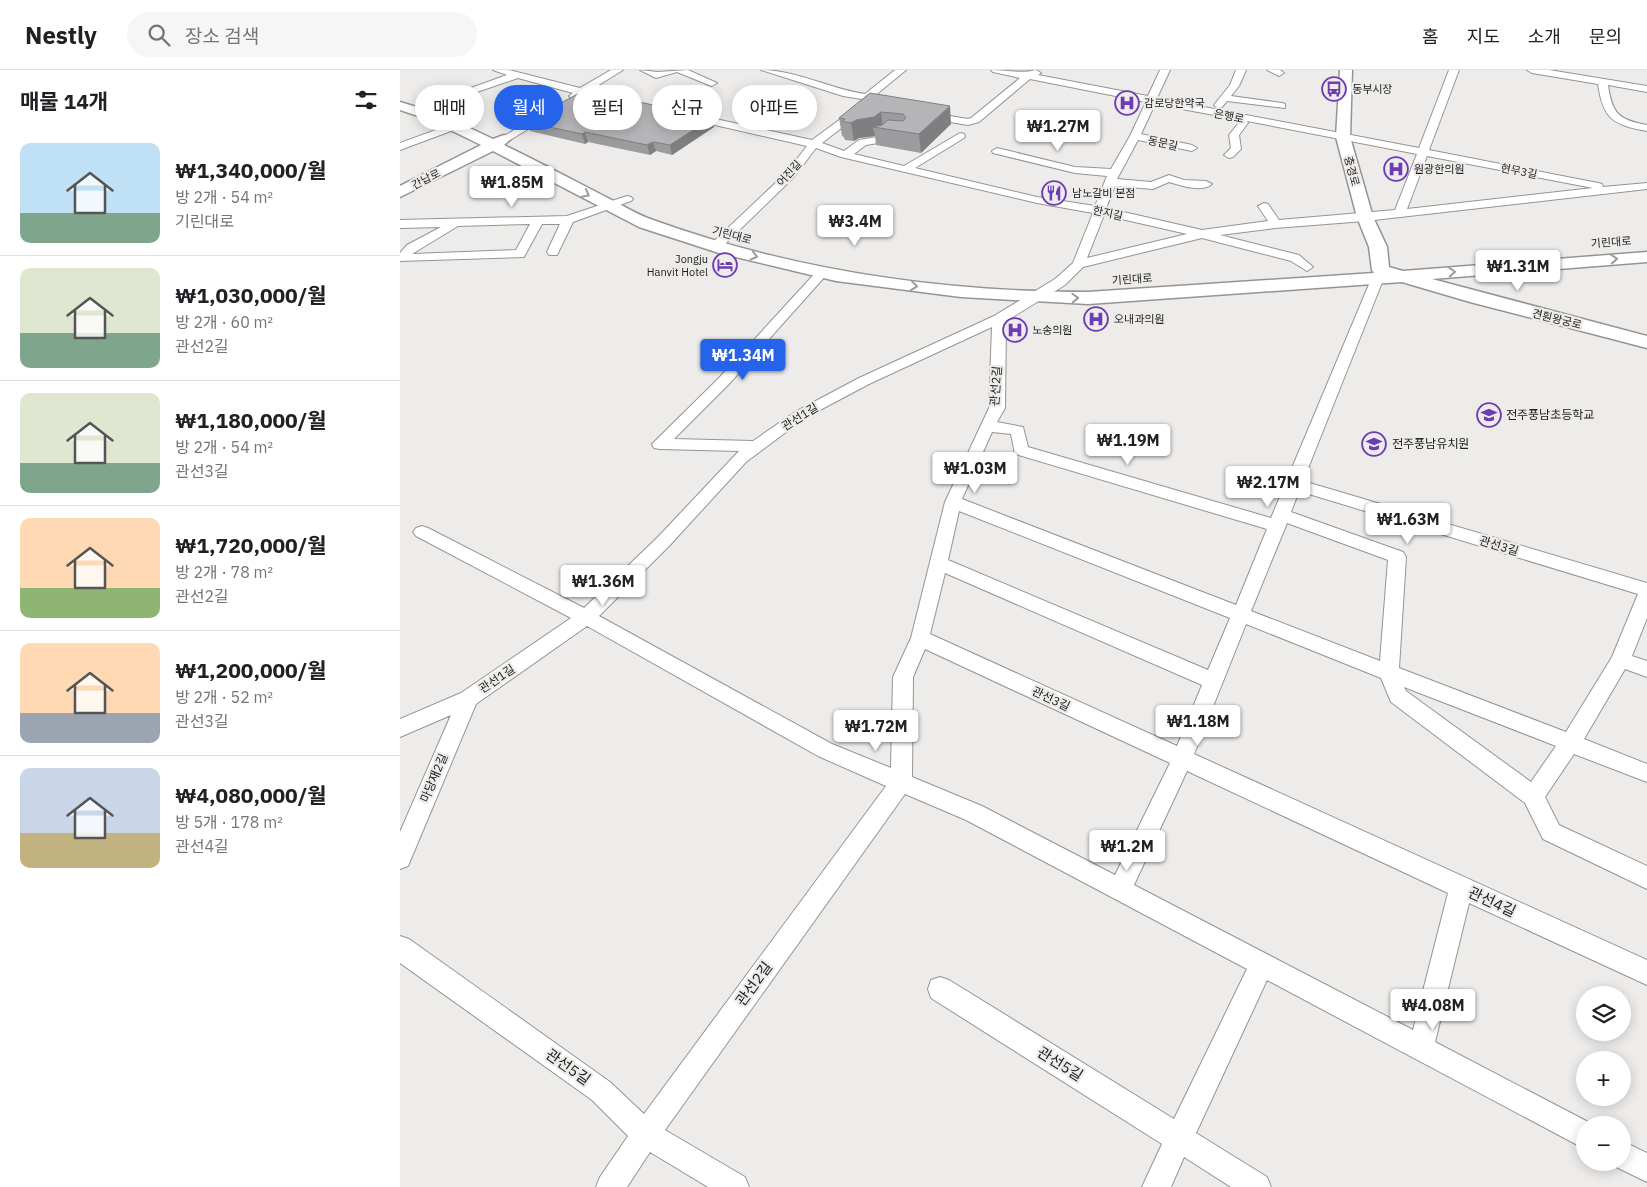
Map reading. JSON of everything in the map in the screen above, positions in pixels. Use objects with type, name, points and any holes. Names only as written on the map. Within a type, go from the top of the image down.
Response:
[{"type":"street","points":[[498,70],[516,72],[573,91]]},
{"type":"street","points":[[593,85],[618,70]]},
{"type":"street","points":[[645,70],[656,75],[674,70]]},
{"type":"street","points":[[680,70],[697,79],[712,83]]},
{"type":"street","points":[[766,70],[846,94],[869,103]]},
{"type":"street","name":"어진길","points":[[722,241],[790,175],[814,144],[869,103],[901,70]]},
{"type":"street","name":"은행로","points":[[996,70],[1343,137]]},
{"type":"street","points":[[912,113],[968,122],[975,120],[1028,76],[1044,70]]},
{"type":"street","name":"동문길","points":[[1079,264],[1098,210],[1165,70]]},
{"type":"street","points":[[1215,110],[1234,86],[1242,70]]},
{"type":"street","name":"충경로","points":[[1346,70],[1343,137],[1365,217],[1378,247],[1375,268]]},
{"type":"street","points":[[1400,213],[1421,152],[1454,70]]},
{"type":"street","points":[[1532,70],[1647,89]]},
{"type":"street","points":[[484,86],[516,72]]},
{"type":"street","points":[[1603,82],[1606,102],[1615,119],[1625,125],[1647,128]]},
{"type":"street","name":"기린대로","points":[[400,95],[459,114],[499,141],[610,206],[655,228],[837,261],[959,276],[1060,282],[1088,281]]},
{"type":"street","points":[[499,141],[573,97]]},
{"type":"street","points":[[1224,98],[1282,106]]},
{"type":"street","name":"기린대로","points":[[400,106],[415,112]]},
{"type":"street","name":"은행로","points":[[1230,155],[1237,145],[1234,135],[1243,123]]},
{"type":"street","name":"한지길","points":[[722,124],[814,144],[844,155],[1037,200],[1098,210],[1202,234],[1295,258],[1315,266]]},
{"type":"street","points":[[400,137],[426,130]]},
{"type":"street","points":[[400,147],[435,130]]},
{"type":"street","name":"기린대로","points":[[466,130],[499,141],[722,241],[836,276],[961,292],[1088,298],[1375,268]]},
{"type":"street","points":[[844,155],[863,142],[880,140],[887,134],[901,136]]},
{"type":"street","points":[[906,169],[960,136]]},
{"type":"street","name":"동문길","points":[[1134,136],[1192,148]]},
{"type":"street","name":"현무3길","points":[[1343,137],[1616,189]]},
{"type":"street","name":"간납로","points":[[400,192],[499,141]]},
{"type":"street","points":[[997,151],[1153,186],[1169,178],[1184,183],[1206,184]]},
{"type":"street","points":[[1060,282],[1079,264],[1202,234],[1275,224],[1365,217],[1647,186]]},
{"type":"street","points":[[400,224],[568,220],[627,199]]},
{"type":"street","points":[[1264,206],[1275,224]]},
{"type":"street","points":[[553,252],[568,220]]},
{"type":"street","points":[[401,259],[520,254],[538,221]]},
{"type":"street","points":[[401,259],[411,248],[456,223]]},
{"type":"street","name":"기린대로","points":[[1398,268],[1474,271],[1647,257]]},
{"type":"street","points":[[1277,269],[1315,266]]},
{"type":"street","points":[[1120,889],[1182,759],[1280,521],[1292,484],[1375,268]]},
{"type":"street","name":"견훤왕궁로","points":[[1375,268],[1398,268],[1477,298],[1647,342]]},
{"type":"street","points":[[1474,271],[1478,274],[1472,285],[1472,290],[1477,298]]},
{"type":"street","points":[[757,446],[660,444],[724,381],[822,273]]},
{"type":"street","name":"관선1길","points":[[400,728],[468,698],[586,617],[664,540],[740,458],[800,415],[864,381],[999,319],[1060,282]]},
{"type":"street","name":"관선2길","points":[[610,1187],[646,1134],[901,783],[903,677],[920,638],[953,502],[997,408],[999,319]]},
{"type":"street","points":[[987,426],[1018,430],[1021,450],[1280,521],[1397,557],[1389,672],[1398,696],[1533,796],[1551,832],[1647,878]]},
{"type":"street","name":"관선3길","points":[[1292,484],[1647,590]]},
{"type":"street","points":[[953,502],[1647,772]]},
{"type":"street","points":[[422,532],[586,617],[825,750],[974,813],[1576,1130]]},
{"type":"street","points":[[938,563],[1214,681]]},
{"type":"street","points":[[1533,796],[1570,743],[1621,660],[1647,595]]},
{"type":"street","name":"관선3길","points":[[920,638],[1461,887]]},
{"type":"street","points":[[1621,660],[1647,669]]},
{"type":"street","name":"마당재2길","points":[[400,858],[468,698]]},
{"type":"street","name":"관선4길","points":[[1421,1048],[1461,887],[1647,973]]},
{"type":"street","name":"관선5길","points":[[400,948],[601,1091],[646,1134],[735,1187]]},
{"type":"street","points":[[1156,1187],[1262,964]]},
{"type":"street","name":"관선5길","points":[[940,989],[1180,1139]]},
{"type":"street","points":[[1180,1139],[1257,1187]]},
{"type":"street","points":[[1631,1160],[1647,1168]]},
{"type":"building","points":[[870,93],[950,106],[919,134],[873,127],[882,125],[888,120],[903,121],[906,118],[903,114],[881,112],[874,117],[856,120],[851,123],[842,121],[845,119],[839,118]]},
{"type":"building","points":[[573,97],[573,130],[642,130],[642,103],[652,105],[652,130],[693,130],[670,145],[653,142],[647,145],[585,132],[582,134],[563,130],[563,102]]},
{"type":"place","name":"동부시장","points":[[1334,89]]},
{"type":"place","name":"감로당한약국","points":[[1127,103]]},
{"type":"place","name":"원광한의원","points":[[1396,169]]},
{"type":"place","name":"남노갈비 본점","points":[[1054,193]]},
{"type":"place","name":"Jongju Hanvit Hotel","points":[[725,265]]},
{"type":"place","name":"오내과의원","points":[[1096,319]]},
{"type":"place","name":"노송의원","points":[[1015,330]]},
{"type":"place","name":"전주풍남초등학교","points":[[1489,415]]},
{"type":"place","name":"전주풍남유치원","points":[[1374,444]]}]
